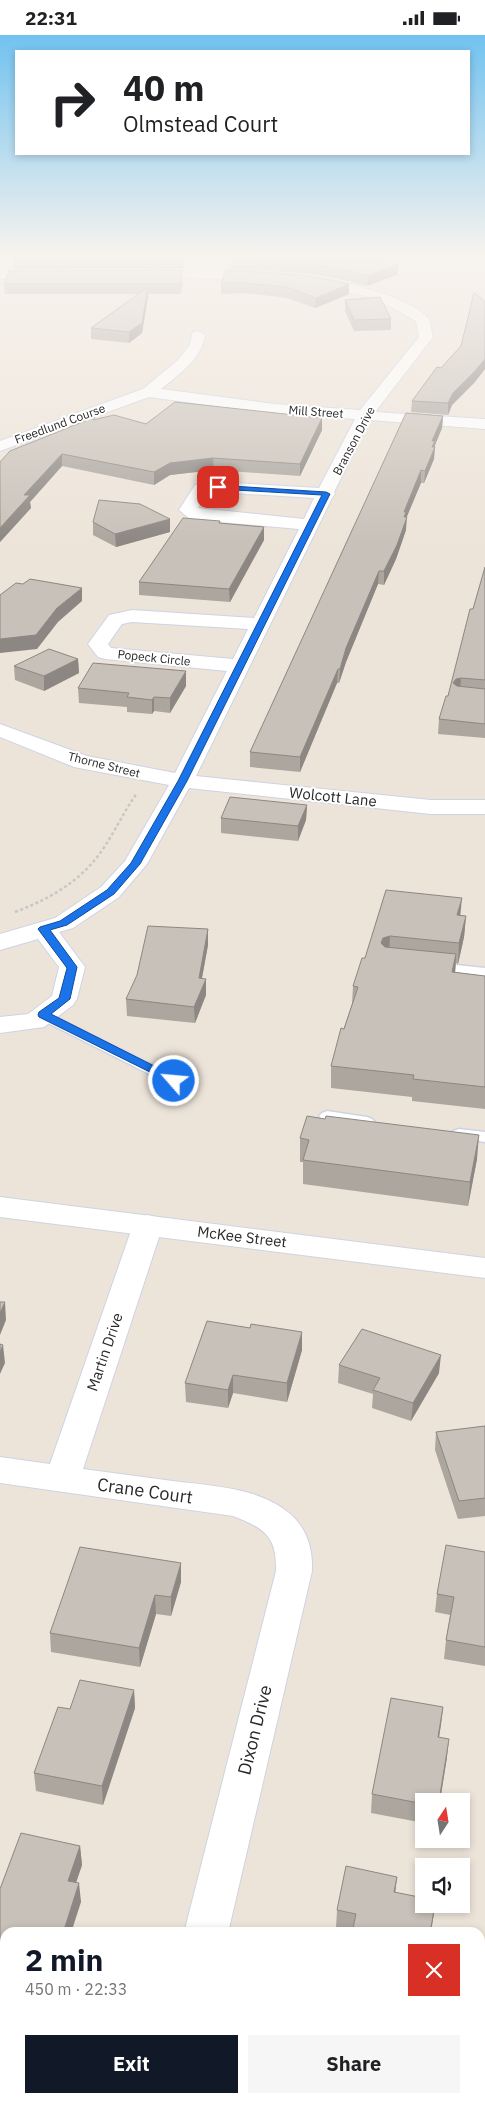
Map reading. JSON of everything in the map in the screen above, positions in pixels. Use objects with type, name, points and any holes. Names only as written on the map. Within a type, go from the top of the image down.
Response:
[{"type":"street","points":[[148,392],[183,363],[193,351]]},
{"type":"street","name":"Branson Drive","points":[[0,942],[64,923],[110,892],[136,864],[182,781],[364,416],[417,351]]},
{"type":"street","name":"Mill Street","points":[[148,392],[274,409],[485,424]]},
{"type":"street","name":"Freedlund Course","points":[[0,446],[148,392]]},
{"type":"street","points":[[311,525],[196,515],[188,509],[201,489],[218,487],[326,494]]},
{"type":"street","name":"Popeck Circle","points":[[240,666],[105,653],[98,644],[116,619],[132,615],[261,624]]},
{"type":"street","name":"Thorne Street","points":[[0,730],[82,762],[182,781]]},
{"type":"street","name":"Wolcott Lane","points":[[182,781],[431,807],[485,807]]},
{"type":"street","points":[[0,1025],[35,1021],[64,999],[72,967],[44,929]]},
{"type":"street","name":"McKee Street","points":[[0,1207],[485,1268]]},
{"type":"street","name":"Martin Drive","points":[[62,1479],[148,1225]]},
{"type":"street","name":"Crane Court","points":[[0,1470],[234,1503],[262,1511],[284,1528]]},
{"type":"street","name":"Dixon Drive","points":[[207,1927],[294,1571],[294,1549],[284,1528]]},
{"type":"lane","points":[[428,967],[485,972]]},
{"type":"lane","points":[[43,1015],[174,1081]]},
{"type":"lane","points":[[327,1116],[386,1124]]},
{"type":"lane","points":[[446,1132],[485,1137]]},
{"type":"path","points":[[7,914],[42,902],[86,871],[101,852],[138,792]]},
{"type":"building","points":[[457,351],[485,351],[485,359],[453,393],[448,403],[412,401],[437,367],[441,368]]},
{"type":"building","points":[[175,402],[322,418],[300,464],[213,458],[170,463],[154,472],[62,454],[24,495],[30,495],[0,528],[0,462],[10,451],[95,417],[93,420],[114,415],[146,424]]},
{"type":"building","points":[[406,413],[443,416],[432,441],[435,441],[432,447],[435,447],[425,471],[421,470],[404,512],[406,512],[404,517],[407,517],[397,545],[384,571],[379,571],[346,648],[340,669],[338,669],[300,757],[250,752]]},
{"type":"building","points":[[99,500],[140,504],[170,519],[115,534],[93,522]]},
{"type":"building","points":[[183,518],[264,527],[229,589],[139,582]]},
{"type":"building","points":[[485,567],[485,680],[461,678],[456,679],[453,683],[457,686],[485,689],[485,724],[439,719],[446,696],[448,696],[470,609],[473,609]]},
{"type":"building","points":[[30,579],[82,588],[57,608],[36,635],[0,639],[0,595],[16,583],[23,584]]},
{"type":"building","points":[[49,649],[78,659],[44,676],[14,666]]},
{"type":"building","points":[[93,663],[186,671],[170,698],[154,697],[152,700],[127,697],[129,693],[78,688]]},
{"type":"building","points":[[230,797],[307,805],[298,826],[221,818]]},
{"type":"building","points":[[386,890],[462,898],[457,915],[466,916],[459,943],[390,936],[383,938],[381,943],[385,947],[456,954],[452,972],[485,976],[485,1087],[413,1079],[414,1075],[331,1066],[341,1028],[344,1029],[358,987],[353,986],[362,958],[365,958]]},
{"type":"building","points":[[148,926],[208,929],[199,978],[206,979],[194,1007],[126,999],[137,975]]},
{"type":"building","points":[[307,1116],[325,1119],[326,1116],[479,1135],[470,1182],[303,1160],[309,1140],[300,1138]]},
{"type":"building","points":[[0,1302],[5,1302],[0,1313]]},
{"type":"building","points":[[207,1321],[250,1328],[251,1324],[302,1332],[287,1383],[233,1375],[228,1390],[185,1383]]},
{"type":"building","points":[[362,1329],[441,1355],[413,1403],[373,1390],[380,1378],[339,1365]]},
{"type":"building","points":[[485,1426],[485,1498],[459,1501],[436,1432]]},
{"type":"building","points":[[446,1545],[485,1552],[485,1647],[446,1640],[454,1597],[437,1594]]},
{"type":"building","points":[[80,1547],[181,1563],[171,1597],[155,1595],[139,1648],[50,1633]]},
{"type":"building","points":[[80,1680],[134,1690],[102,1786],[34,1773],[58,1707],[70,1709]]},
{"type":"building","points":[[391,1698],[443,1707],[438,1737],[449,1739],[440,1793],[415,1793],[415,1802],[372,1794]]},
{"type":"building","points":[[21,1833],[80,1846],[68,1881],[79,1883],[65,1927],[0,1927],[0,1889]]},
{"type":"building","points":[[346,1866],[397,1877],[394,1892],[415,1896],[415,1913],[433,1913],[431,1927],[353,1927],[356,1914],[337,1910]]},
{"type":"route","points":[[174,1081],[43,1015],[64,999],[72,967],[44,929],[64,923],[110,892],[136,864],[182,781],[326,494],[218,487]]}]
